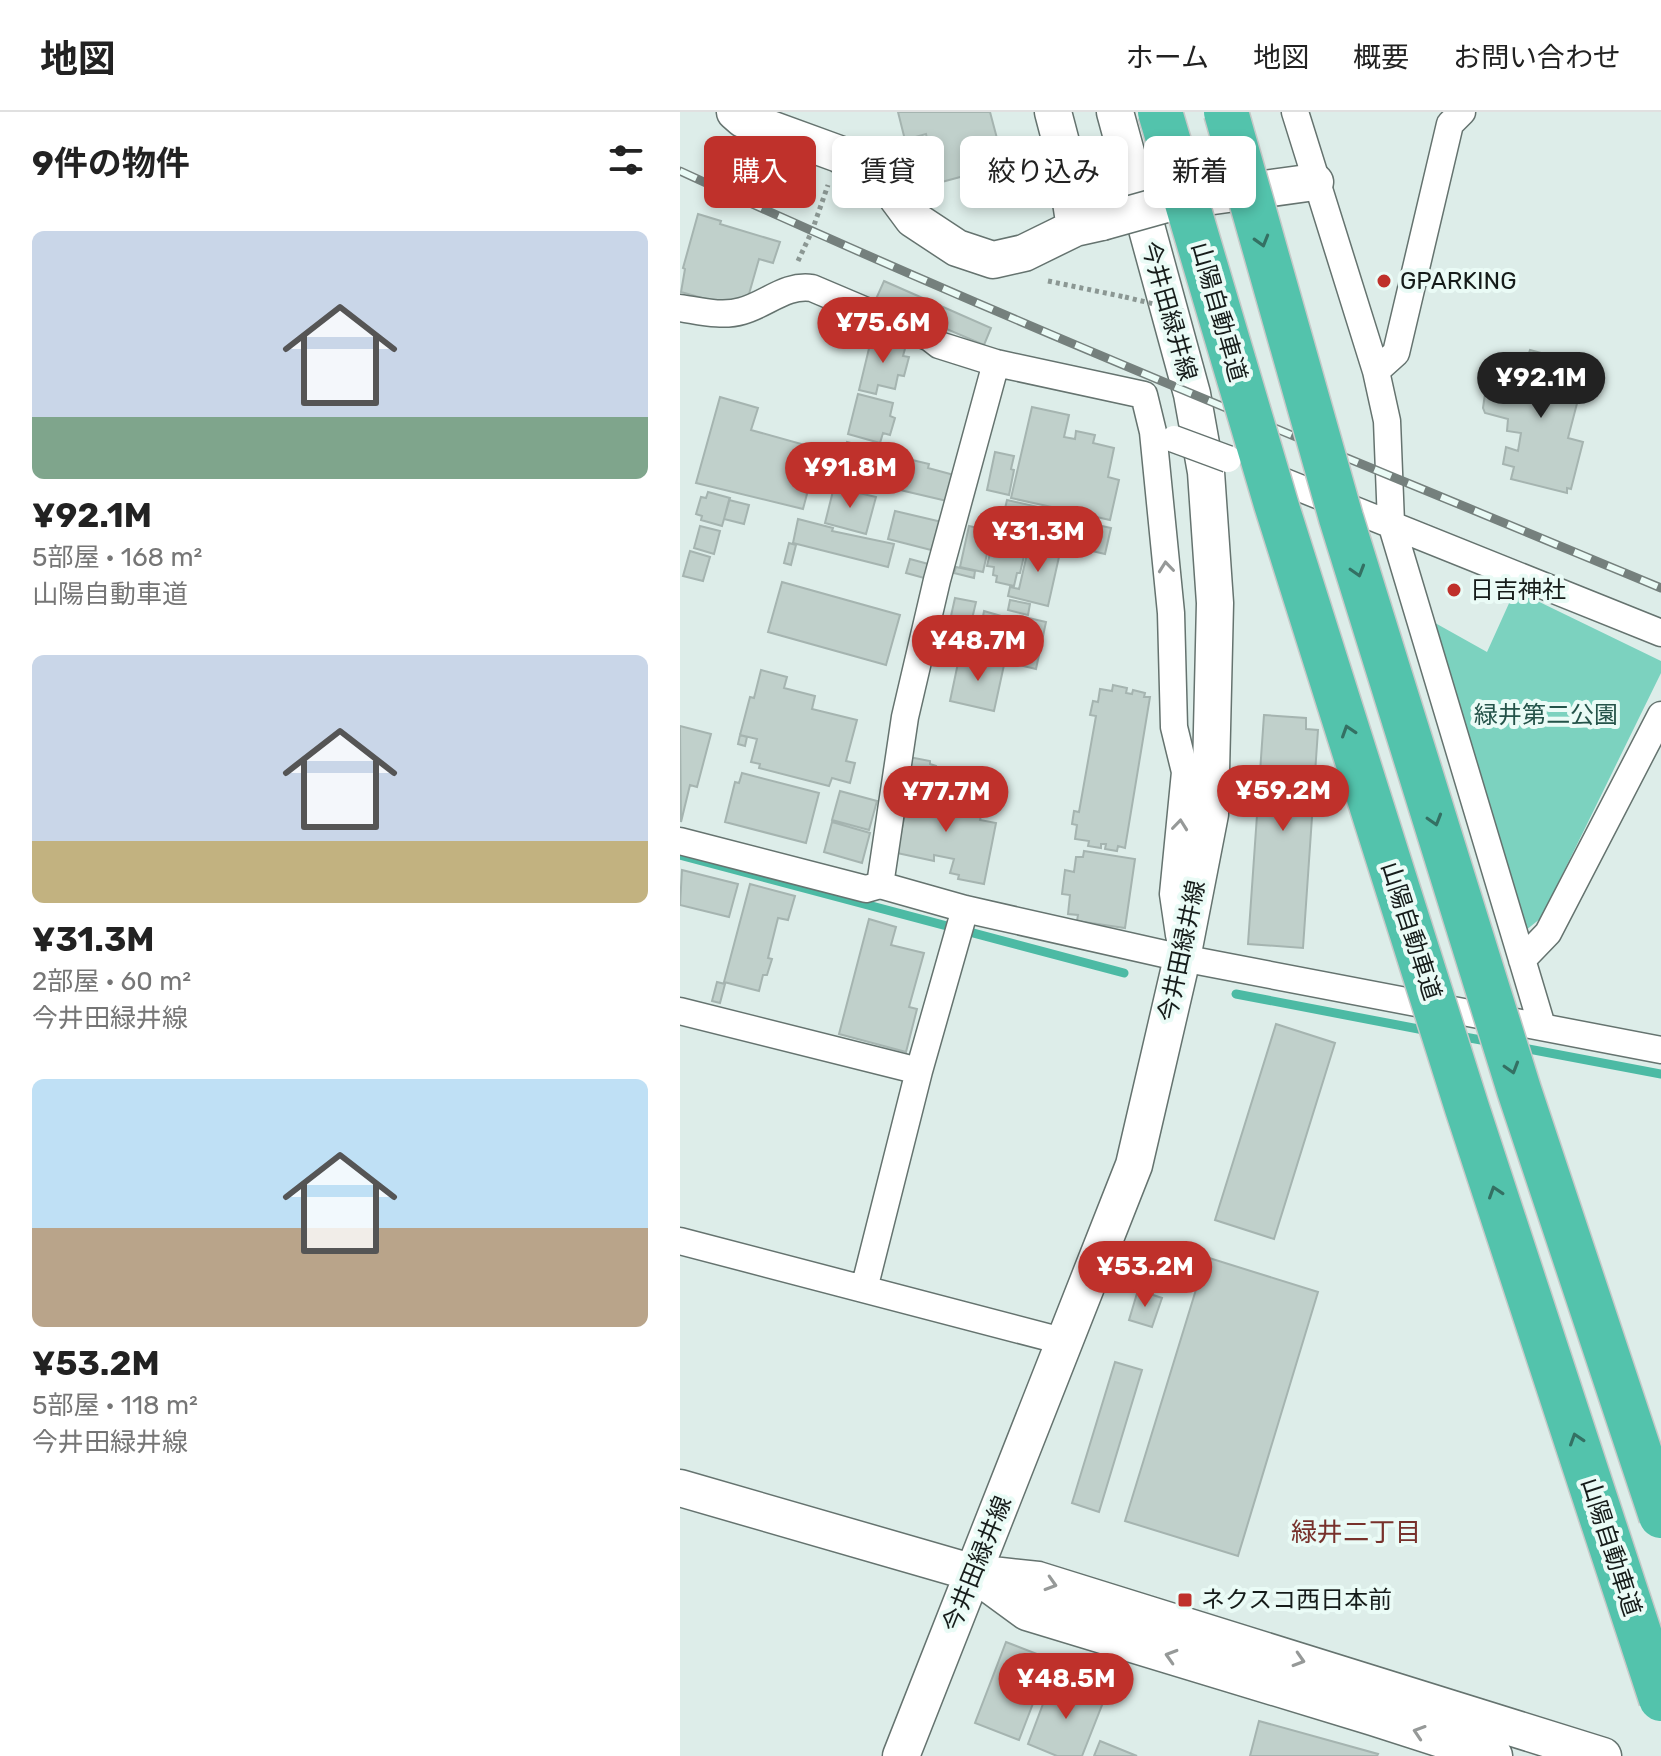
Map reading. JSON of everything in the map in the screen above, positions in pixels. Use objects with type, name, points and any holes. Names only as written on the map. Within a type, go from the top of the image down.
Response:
[{"type":"highway","name":"山陽自動車道","points":[[1160,112],[1300,579],[1467,1108],[1661,1699]]},
{"type":"highway","points":[[1226,112],[1346,533],[1519,1090],[1661,1516]]},
{"type":"street","points":[[735,112],[743,119],[839,154],[865,169],[893,192],[913,219],[957,248],[993,260],[1024,253],[1089,225],[1177,201],[1315,182]]},
{"type":"street","points":[[1053,112],[1089,225]]},
{"type":"street","name":"今井田緑井線","points":[[901,1756],[1134,1165],[1182,958],[1210,814],[1215,603],[1206,472],[1192,394],[1115,112]]},
{"type":"street","points":[[1295,112],[1376,371],[1387,421],[1391,523],[1542,1026]]},
{"type":"street","points":[[1376,371],[1396,353],[1450,124],[1462,112]]},
{"type":"street","points":[[680,308],[727,315],[744,311],[797,286],[812,288],[930,338],[939,345],[996,363],[1144,395],[1164,435],[1174,727],[1185,772],[1173,894],[1182,958]]},
{"type":"street","points":[[880,885],[905,717],[937,580],[996,363]]},
{"type":"street","points":[[1164,435],[1661,633]]},
{"type":"street","points":[[1522,960],[1548,933],[1661,715]]},
{"type":"street","points":[[680,841],[866,889],[880,885],[965,909],[1182,958],[1661,1050]]},
{"type":"street","points":[[864,1289],[919,1071],[965,909]]},
{"type":"street","points":[[680,1011],[919,1071]]},
{"type":"street","points":[[680,1241],[1066,1342]]},
{"type":"street","points":[[680,1488],[974,1573],[1038,1580],[1603,1756]]},
{"type":"street","points":[[974,1573],[1027,1612],[1494,1756]]},
{"type":"path","points":[[797,286],[799,257],[812,231],[831,177]]},
{"type":"path","points":[[1048,281],[1190,313]]},
{"type":"green space","name":"緑井第二公園","points":[[1515,590],[1661,661],[1661,673],[1541,918],[1520,935],[1428,619],[1487,652]]},
{"type":"building","points":[[898,112],[990,112],[996,136],[960,136],[960,177],[944,181],[944,136],[904,136]]},
{"type":"building","points":[[698,214],[780,242],[773,263],[759,259],[747,301],[727,305],[681,292],[683,268]]},
{"type":"building","points":[[884,281],[991,328],[984,345],[876,299]]},
{"type":"building","points":[[872,336],[906,345],[903,356],[909,357],[904,376],[898,375],[895,389],[878,385],[876,394],[859,390]]},
{"type":"building","points":[[1530,350],[1578,363],[1577,366],[1586,369],[1568,438],[1583,442],[1571,489],[1567,488],[1567,493],[1511,479],[1514,467],[1503,464],[1506,447],[1518,451],[1521,433],[1507,431],[1508,419],[1485,413],[1483,408],[1485,394],[1494,389],[1513,393],[1518,354],[1528,356]]},
{"type":"building","points":[[858,394],[893,403],[890,416],[895,418],[890,435],[883,433],[880,443],[848,434]]},
{"type":"building","points":[[720,397],[758,408],[751,430],[819,449],[803,509],[696,483]]},
{"type":"building","points":[[1032,407],[1069,415],[1064,437],[1075,439],[1076,431],[1095,435],[1093,443],[1114,448],[1108,477],[1119,480],[1110,520],[1011,498]]},
{"type":"building","points":[[847,442],[889,453],[882,479],[876,478],[873,490],[837,481]]},
{"type":"building","points":[[995,452],[1014,456],[1009,495],[987,490]]},
{"type":"building","points":[[908,459],[954,475],[947,501],[900,490]]},
{"type":"building","points":[[834,487],[876,497],[866,534],[825,523]]},
{"type":"building","points":[[708,492],[730,498],[722,526],[701,520],[702,516],[696,514],[701,497],[706,498]]},
{"type":"building","points":[[729,500],[749,505],[744,524],[724,519]]},
{"type":"building","points":[[1007,500],[1069,514],[1062,544],[1000,530]]},
{"type":"building","points":[[895,511],[942,522],[935,551],[888,539]]},
{"type":"building","points":[[798,519],[833,528],[832,531],[894,544],[888,567],[793,543]]},
{"type":"building","points":[[1084,522],[1111,528],[1105,554],[1079,548]]},
{"type":"building","points":[[700,526],[720,531],[714,554],[694,548]]},
{"type":"building","points":[[969,526],[992,531],[983,572],[960,567]]},
{"type":"building","points":[[994,536],[1027,543],[1014,586],[996,582],[994,567],[987,566]]},
{"type":"building","points":[[1030,541],[1061,548],[1048,606],[1008,596],[1010,587],[1019,589]]},
{"type":"building","points":[[789,543],[796,545],[791,565],[784,563]]},
{"type":"building","points":[[690,551],[710,557],[703,581],[683,576]]},
{"type":"building","points":[[910,559],[932,565],[928,579],[906,573]]},
{"type":"building","points":[[956,567],[975,571],[974,578],[954,573]]},
{"type":"building","points":[[782,582],[900,615],[886,665],[768,632]]},
{"type":"building","points":[[955,598],[976,602],[965,649],[945,645],[946,636],[939,634],[942,623],[949,625]]},
{"type":"building","points":[[1010,600],[1030,604],[1028,615],[1008,610]]},
{"type":"building","points":[[984,611],[1008,618],[999,658],[968,651],[973,626],[981,627]]},
{"type":"building","points":[[1020,616],[1046,622],[1036,669],[1006,662],[1009,649],[1005,649],[1007,636],[1016,638]]},
{"type":"building","points":[[970,654],[1001,661],[1000,664],[1004,665],[994,711],[950,701],[958,663],[968,665]]},
{"type":"building","points":[[761,670],[787,677],[784,688],[815,696],[812,709],[857,720],[846,761],[855,763],[850,783],[832,778],[829,786],[759,768],[760,764],[751,762],[757,739],[740,735]]},
{"type":"building","points":[[1113,685],[1127,688],[1126,693],[1132,694],[1133,690],[1150,697],[1125,848],[1118,846],[1117,851],[1105,849],[1106,844],[1101,844],[1101,848],[1088,846],[1089,841],[1075,839],[1077,825],[1072,824],[1074,811],[1079,812],[1096,716],[1090,715],[1093,701],[1098,702],[1100,689],[1112,691]]},
{"type":"building","points":[[1264,715],[1306,718],[1306,729],[1318,730],[1303,948],[1248,944]]},
{"type":"building","points":[[680,726],[711,734],[697,787],[690,785],[681,822]]},
{"type":"building","points":[[740,735],[747,737],[745,746],[738,744]]},
{"type":"building","points":[[909,757],[930,761],[936,766],[934,776],[928,775],[927,779],[905,775]]},
{"type":"building","points":[[742,773],[819,793],[806,843],[725,822],[735,782],[739,783]]},
{"type":"building","points":[[911,784],[950,793],[947,809],[981,816],[980,820],[996,823],[984,884],[958,879],[959,875],[950,873],[954,859],[934,855],[934,861],[897,853]]},
{"type":"building","points":[[840,791],[877,801],[869,830],[832,820]]},
{"type":"building","points":[[832,822],[870,833],[862,863],[824,852]]},
{"type":"building","points":[[1084,851],[1135,859],[1125,928],[1077,921],[1078,915],[1068,914],[1070,895],[1062,894],[1065,870],[1074,872],[1076,857],[1083,857]]},
{"type":"building","points":[[682,870],[738,884],[729,917],[680,905]]},
{"type":"building","points":[[750,884],[795,896],[788,920],[778,918],[768,958],[772,959],[759,991],[724,982]]},
{"type":"building","points":[[869,919],[896,927],[891,945],[924,953],[909,1007],[917,1009],[906,1052],[839,1034]]},
{"type":"building","points":[[717,982],[725,984],[720,1003],[712,1001]]},
{"type":"building","points":[[1276,1024],[1335,1043],[1274,1239],[1215,1220]]},
{"type":"building","points":[[1206,1257],[1318,1292],[1238,1556],[1125,1521]]},
{"type":"building","points":[[1138,1290],[1162,1298],[1152,1327],[1129,1320]]},
{"type":"building","points":[[1115,1362],[1142,1370],[1099,1512],[1072,1503]]},
{"type":"building","points":[[1006,1642],[1050,1659],[1019,1740],[975,1723]]},
{"type":"building","points":[[1052,1680],[1104,1700],[1082,1756],[1057,1756],[1028,1744]]},
{"type":"building","points":[[1259,1721],[1378,1754],[1250,1756]]},
{"type":"building","points":[[1100,1741],[1137,1756],[1094,1756]]},
{"type":"waterway","points":[[680,855],[1124,973]]},
{"type":"waterway","points":[[1236,994],[1429,1031]]},
{"type":"waterway","points":[[1459,1036],[1492,1042]]},
{"type":"waterway","points":[[1518,1047],[1661,1074]]},
{"type":"railway","points":[[680,171],[923,280],[1661,588]]},
{"type":"place","name":"GPARKING","points":[[1384,281]]},
{"type":"place","name":"日吉神社","points":[[1454,590]]},
{"type":"place","name":"ネクスコ西日本前","points":[[1185,1600]]},
{"type":"district","name":"緑井二丁目","points":[[1356,1532]]}]
